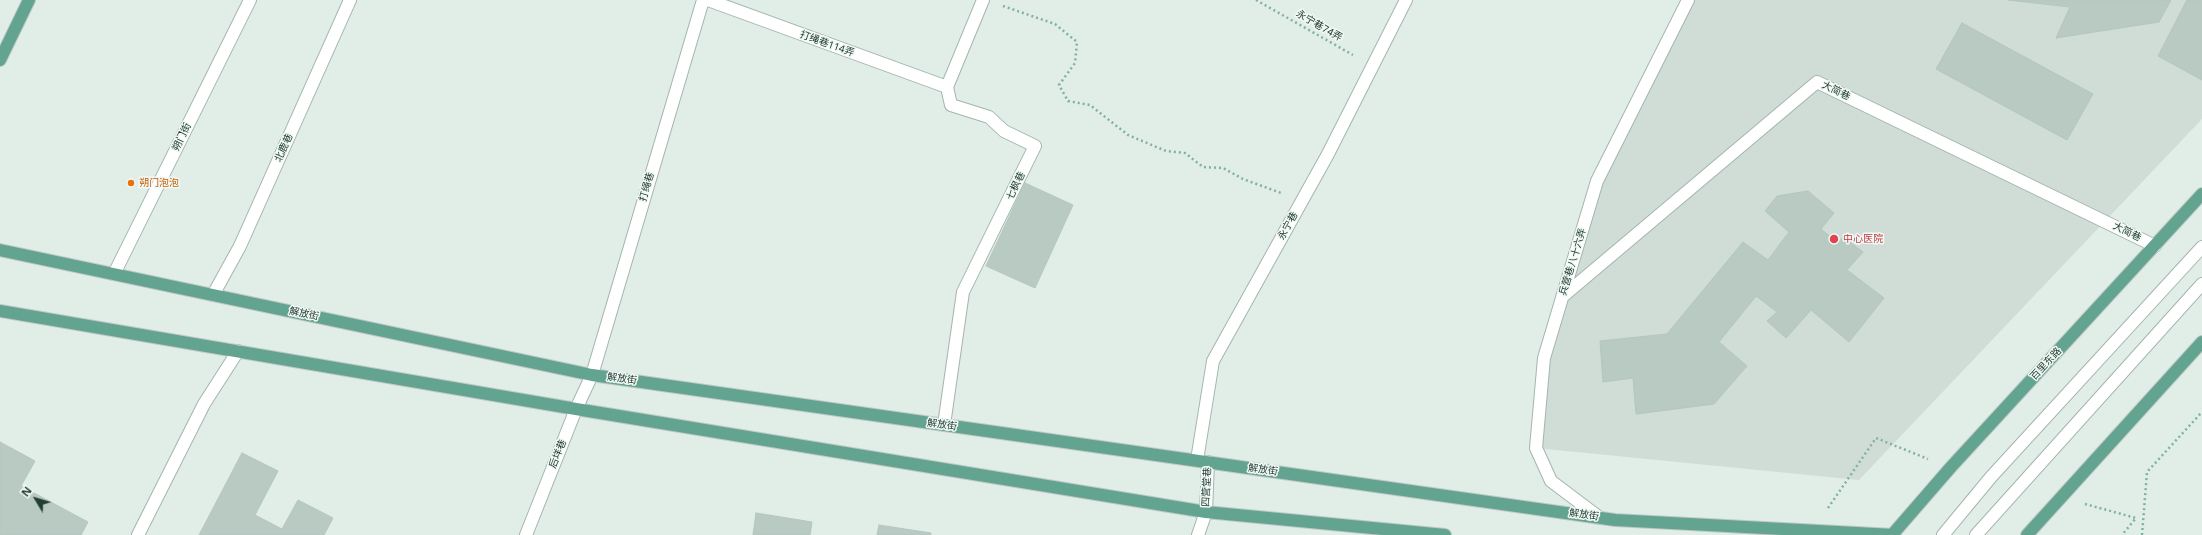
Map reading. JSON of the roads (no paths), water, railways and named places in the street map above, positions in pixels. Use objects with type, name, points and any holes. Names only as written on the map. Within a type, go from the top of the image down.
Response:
[{"type":"main road","points":[[0,60],[29,0]]},
{"type":"main road","name":"百里东路","points":[[1893,535],[1951,467],[2202,194]]},
{"type":"main road","name":"解放街","points":[[0,250],[592,375],[1600,518],[1893,535]]},
{"type":"main road","points":[[0,311],[576,409],[1206,512],[1445,535]]},
{"type":"main road","points":[[2027,535],[2202,342]]},
{"type":"street","name":"朔门街","points":[[114,274],[250,0]]},
{"type":"street","name":"北鹿巷","points":[[213,295],[240,246],[350,0]]},
{"type":"street","name":"打绳巷","points":[[592,375],[703,0]]},
{"type":"street","name":"打绳巷114弄","points":[[708,0],[946,87]]},
{"type":"street","points":[[946,87],[983,0]]},
{"type":"street","name":"永宁巷","points":[[1203,461],[1213,361],[1303,199],[1406,0]]},
{"type":"street","name":"兵营巷八十六弄","points":[[1600,518],[1551,481],[1536,448],[1544,358],[1597,181],[1688,0]]},
{"type":"street","name":"大简巷","points":[[1562,297],[1817,82],[2155,246]]},
{"type":"street","name":"七枫巷","points":[[944,425],[963,292],[1035,146],[1004,131],[989,117],[951,105],[946,87]]},
{"type":"street","points":[[1943,535],[1991,477],[2202,247]]},
{"type":"street","points":[[1976,535],[2202,284]]},
{"type":"street","points":[[138,535],[204,404],[238,351]]},
{"type":"street","name":"后垟巷","points":[[526,535],[576,409],[592,375]]},
{"type":"street","name":"四营堂巷","points":[[1198,535],[1206,512],[1203,461]]},
{"type":"place","name":"朔门泡泡","points":[[131,183]]},
{"type":"place","name":"中心医院","points":[[1834,239]]}]
